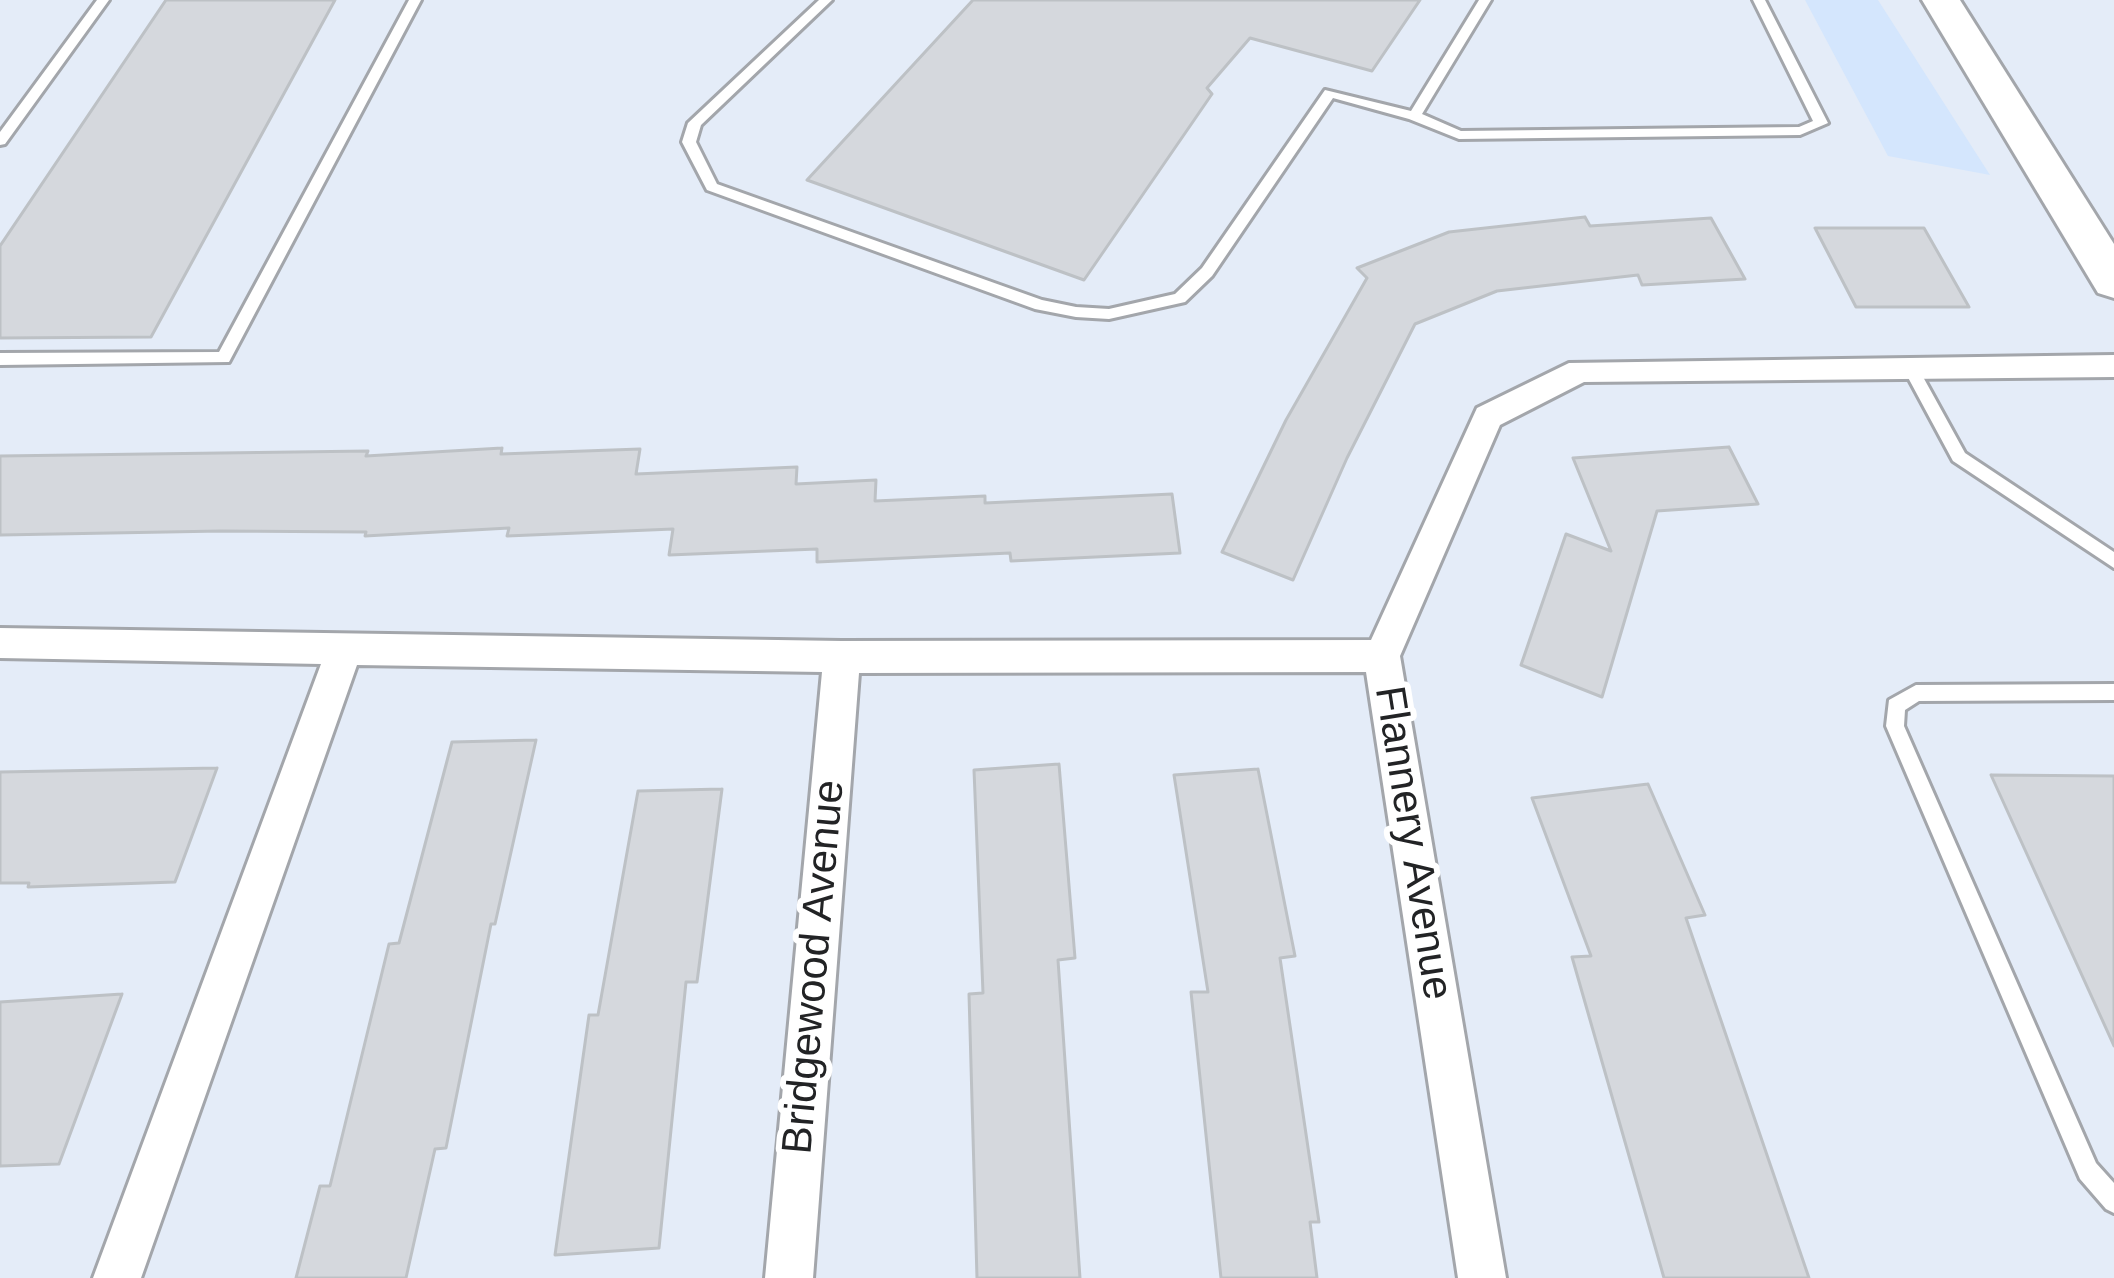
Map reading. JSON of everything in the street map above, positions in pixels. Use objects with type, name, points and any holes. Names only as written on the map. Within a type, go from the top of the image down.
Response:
[{"type":"main road","points":[[1941,0],[2114,282]]},
{"type":"main road","points":[[1996,85],[2114,217]]},
{"type":"street","name":"Flannery Avenue","points":[[1482,1278],[1382,656],[1488,417],[1580,371],[2114,366]]},
{"type":"street","points":[[0,643],[842,657],[1382,656]]},
{"type":"street","points":[[118,1278],[344,651]]},
{"type":"street","name":"Bridgewood Avenue","points":[[789,1278],[842,657]]},
{"type":"lane","points":[[0,141],[103,0]]},
{"type":"lane","points":[[0,359],[224,358],[415,0]]},
{"type":"lane","points":[[826,0],[695,123],[688,142],[712,188],[1040,305],[1076,312],[1128,311],[1180,298],[1208,272],[1330,92],[1414,116],[1459,135],[1800,131],[1821,123],[1759,0]]},
{"type":"lane","points":[[1414,116],[1485,0]]},
{"type":"lane","points":[[1912,370],[1959,457],[2114,561]]},
{"type":"lane","points":[[2114,692],[1916,693],[1896,706],[1895,726],[2088,1171],[2114,1201]]},
{"type":"shaded area","points":[[0,0],[2114,0],[2114,1278],[0,1278]]},
{"type":"shaded area","points":[[1805,0],[1878,0],[1990,175],[1888,156]]},
{"type":"building","points":[[166,0],[335,0],[151,337],[0,338],[0,246]]},
{"type":"building","points":[[973,0],[1420,0],[1372,71],[1250,38],[1207,88],[1212,94],[1084,280],[807,180]]},
{"type":"building","points":[[1585,217],[1590,226],[1711,218],[1745,279],[1642,285],[1638,275],[1497,291],[1415,324],[1347,458],[1293,580],[1222,552],[1286,420],[1367,278],[1357,268],[1449,232]]},
{"type":"building","points":[[1815,228],[1924,228],[1969,307],[1856,307]]},
{"type":"building","points":[[1729,447],[1758,504],[1657,511],[1602,697],[1521,665],[1566,534],[1611,551],[1573,458]]},
{"type":"building","points":[[502,448],[501,454],[640,449],[636,474],[797,467],[796,484],[876,480],[875,501],[985,496],[985,503],[1172,494],[1180,553],[1011,561],[1010,553],[817,562],[817,549],[669,555],[673,529],[507,536],[509,528],[365,536],[366,532],[221,531],[0,535],[0,456],[368,451],[366,456]]},
{"type":"building","points":[[536,740],[495,924],[491,924],[446,1148],[435,1149],[406,1278],[296,1278],[320,1186],[330,1186],[389,944],[399,943],[452,742]]},
{"type":"building","points":[[1059,764],[1075,958],[1058,960],[1080,1278],[977,1278],[969,994],[983,993],[974,770]]},
{"type":"building","points":[[217,768],[175,882],[28,887],[29,883],[0,883],[0,772]]},
{"type":"building","points":[[1258,769],[1295,956],[1280,958],[1319,1222],[1310,1222],[1317,1278],[1221,1278],[1191,992],[1208,992],[1174,775]]},
{"type":"building","points":[[1991,775],[2114,776],[2114,1046]]},
{"type":"building","points":[[1648,784],[1705,915],[1686,918],[1809,1278],[1664,1278],[1572,957],[1591,956],[1532,798]]},
{"type":"building","points":[[722,789],[697,982],[686,982],[659,1248],[555,1255],[589,1015],[598,1015],[638,791]]},
{"type":"building","points":[[122,994],[59,1164],[0,1166],[0,1002]]}]
